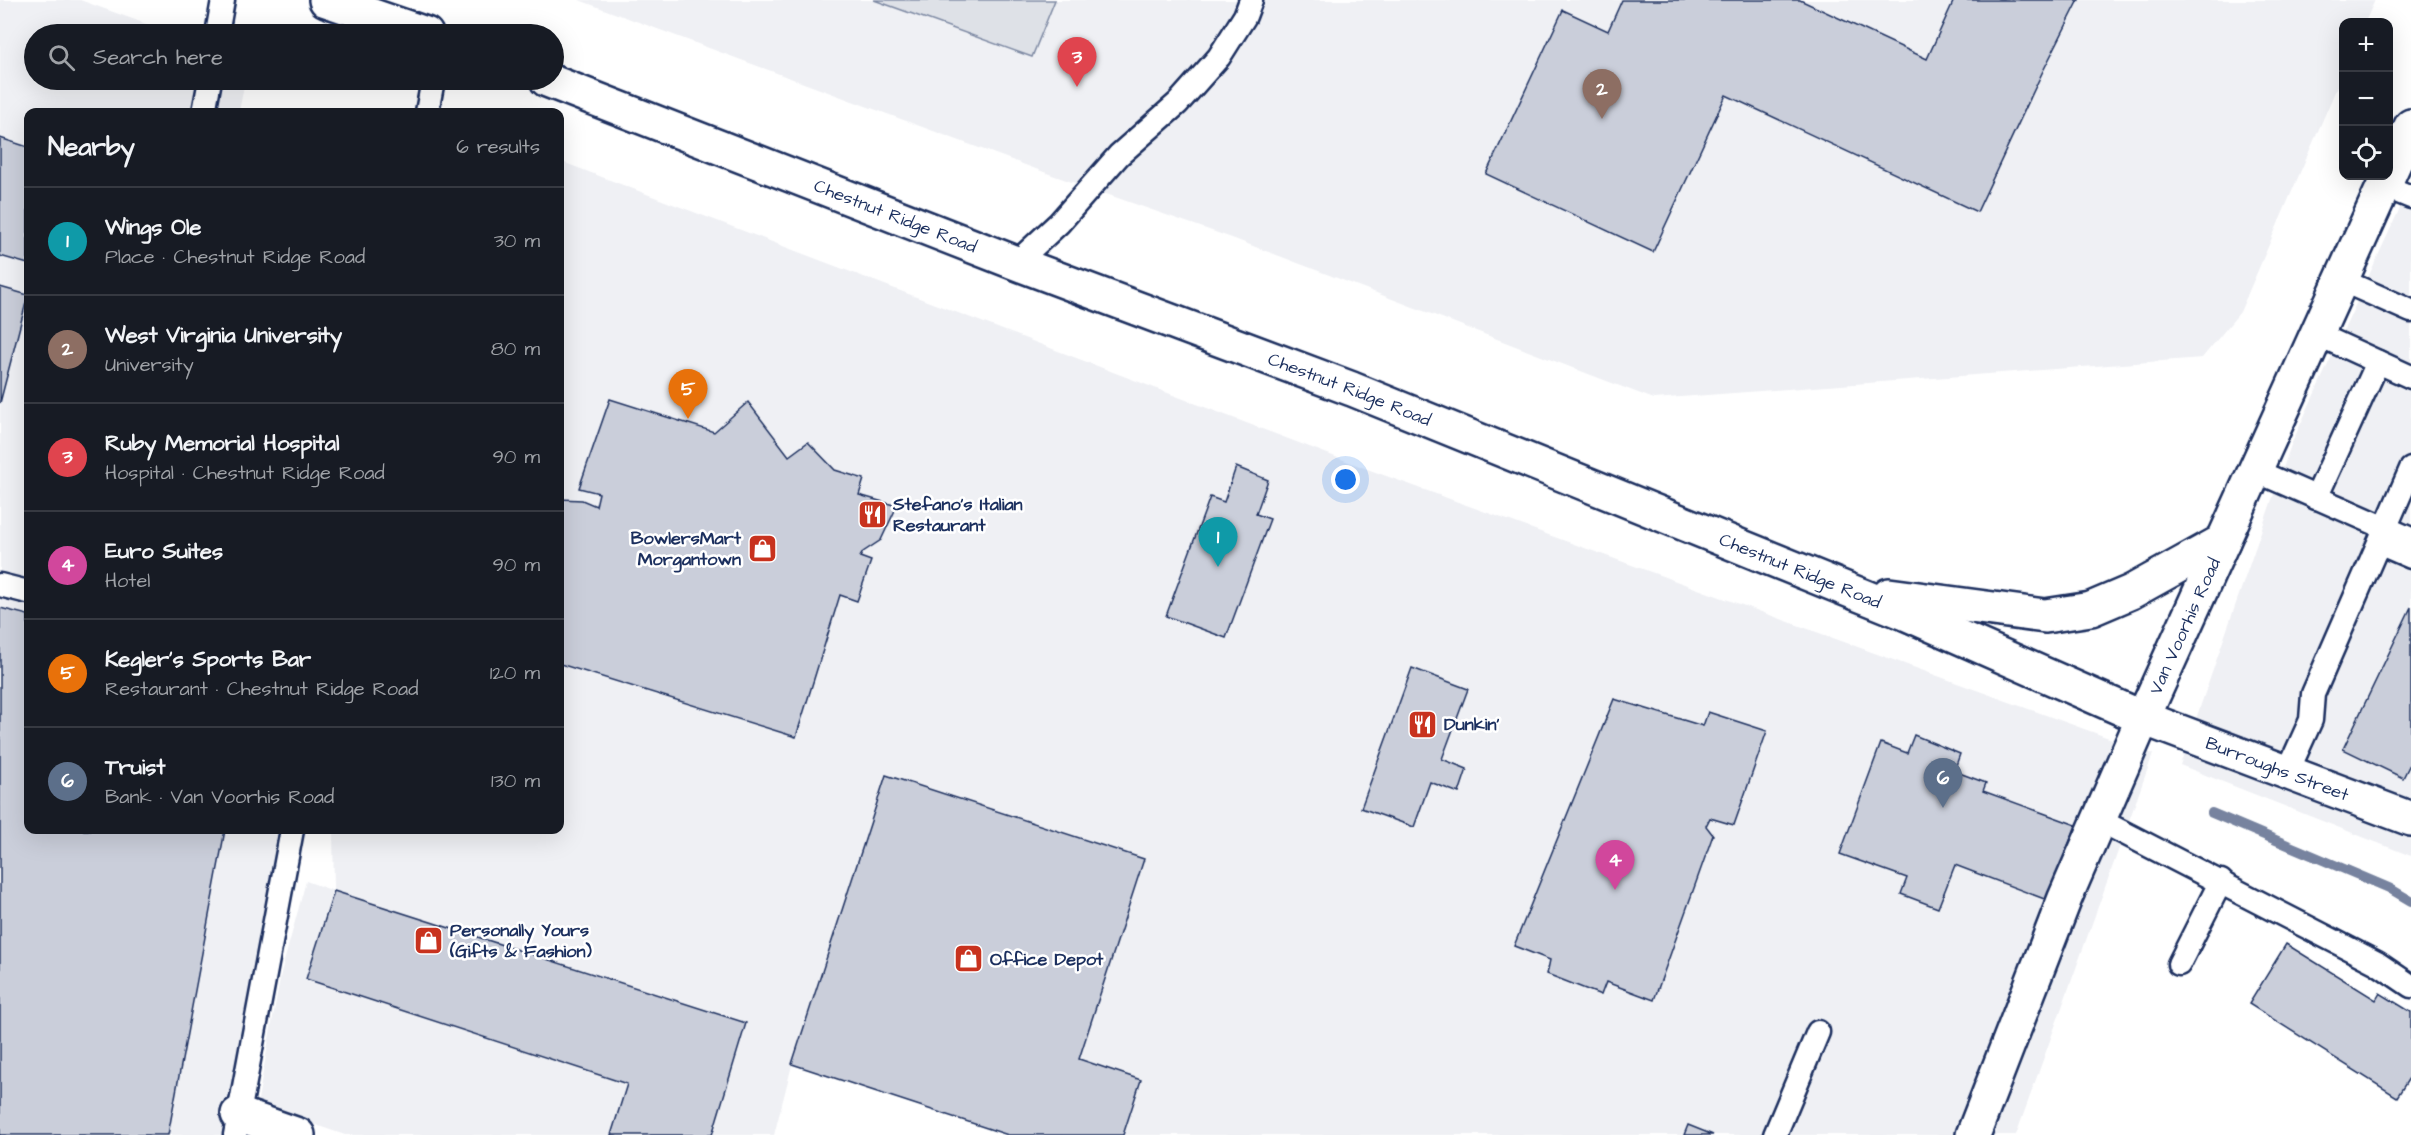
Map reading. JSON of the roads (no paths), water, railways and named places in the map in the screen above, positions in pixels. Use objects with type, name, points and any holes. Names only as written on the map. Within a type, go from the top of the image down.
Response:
[{"type":"main road","points":[[326,0],[397,24]]},
{"type":"main road","name":"Chestnut Ridge Road","points":[[564,87],[1016,263],[1352,389],[1848,590],[2143,718]]},
{"type":"main road","name":"Van Voorhis Road","points":[[1973,1135],[2065,898],[2143,718],[2341,280],[2397,192],[2411,126]]},
{"type":"main road","points":[[1848,590],[2045,616],[2091,609],[2107,603],[2223,541]]},
{"type":"main road","name":"Burroughs Street","points":[[2143,718],[2411,819]]},
{"type":"main road","points":[[237,1125],[298,1135]]},
{"type":"lane","points":[[219,24],[223,0]]},
{"type":"lane","points":[[1016,263],[1083,199],[1119,154],[1178,103],[1219,57],[1245,16],[1251,0]]},
{"type":"lane","points":[[205,108],[208,90]]},
{"type":"lane","points":[[427,108],[431,90]]},
{"type":"lane","points":[[2341,280],[2411,311]]},
{"type":"lane","points":[[2317,334],[2411,377]]},
{"type":"lane","points":[[2316,498],[2378,362]]},
{"type":"lane","points":[[2288,772],[2311,720],[2313,694],[2385,527],[2404,503],[2411,469]]},
{"type":"lane","points":[[2256,471],[2411,539]]},
{"type":"lane","points":[[2385,527],[2390,548],[2411,557]]},
{"type":"lane","points":[[0,585],[24,591]]},
{"type":"lane","points":[[2099,820],[2377,963],[2411,986]]},
{"type":"lane","points":[[237,1125],[291,834]]},
{"type":"lane","points":[[2179,964],[2221,881]]},
{"type":"lane","points":[[1775,1135],[1818,1032]]},
{"type":"waterway","points":[[2212,813],[2389,888],[2411,901]]},
{"type":"place","name":"Ruby Memorial Hospital","points":[[1077,87]]},
{"type":"place","name":"West Virginia University","points":[[1602,119]]},
{"type":"place","name":"Kegler's Sports Bar","points":[[688,419]]},
{"type":"place","name":"Stefano's Italian Restaurant","points":[[872,514]]},
{"type":"place","name":"BowlersMart Morgantown","points":[[762,548]]},
{"type":"place","name":"Wings Ole","points":[[1218,567]]},
{"type":"place","name":"Dunkin'","points":[[1423,724]]},
{"type":"place","name":"Truist","points":[[1943,808]]},
{"type":"place","name":"Euro Suites","points":[[1615,890]]},
{"type":"place","name":"Personally Yours (Gifts & Fashion)","points":[[429,940]]},
{"type":"place","name":"Office Depot","points":[[969,959]]}]
